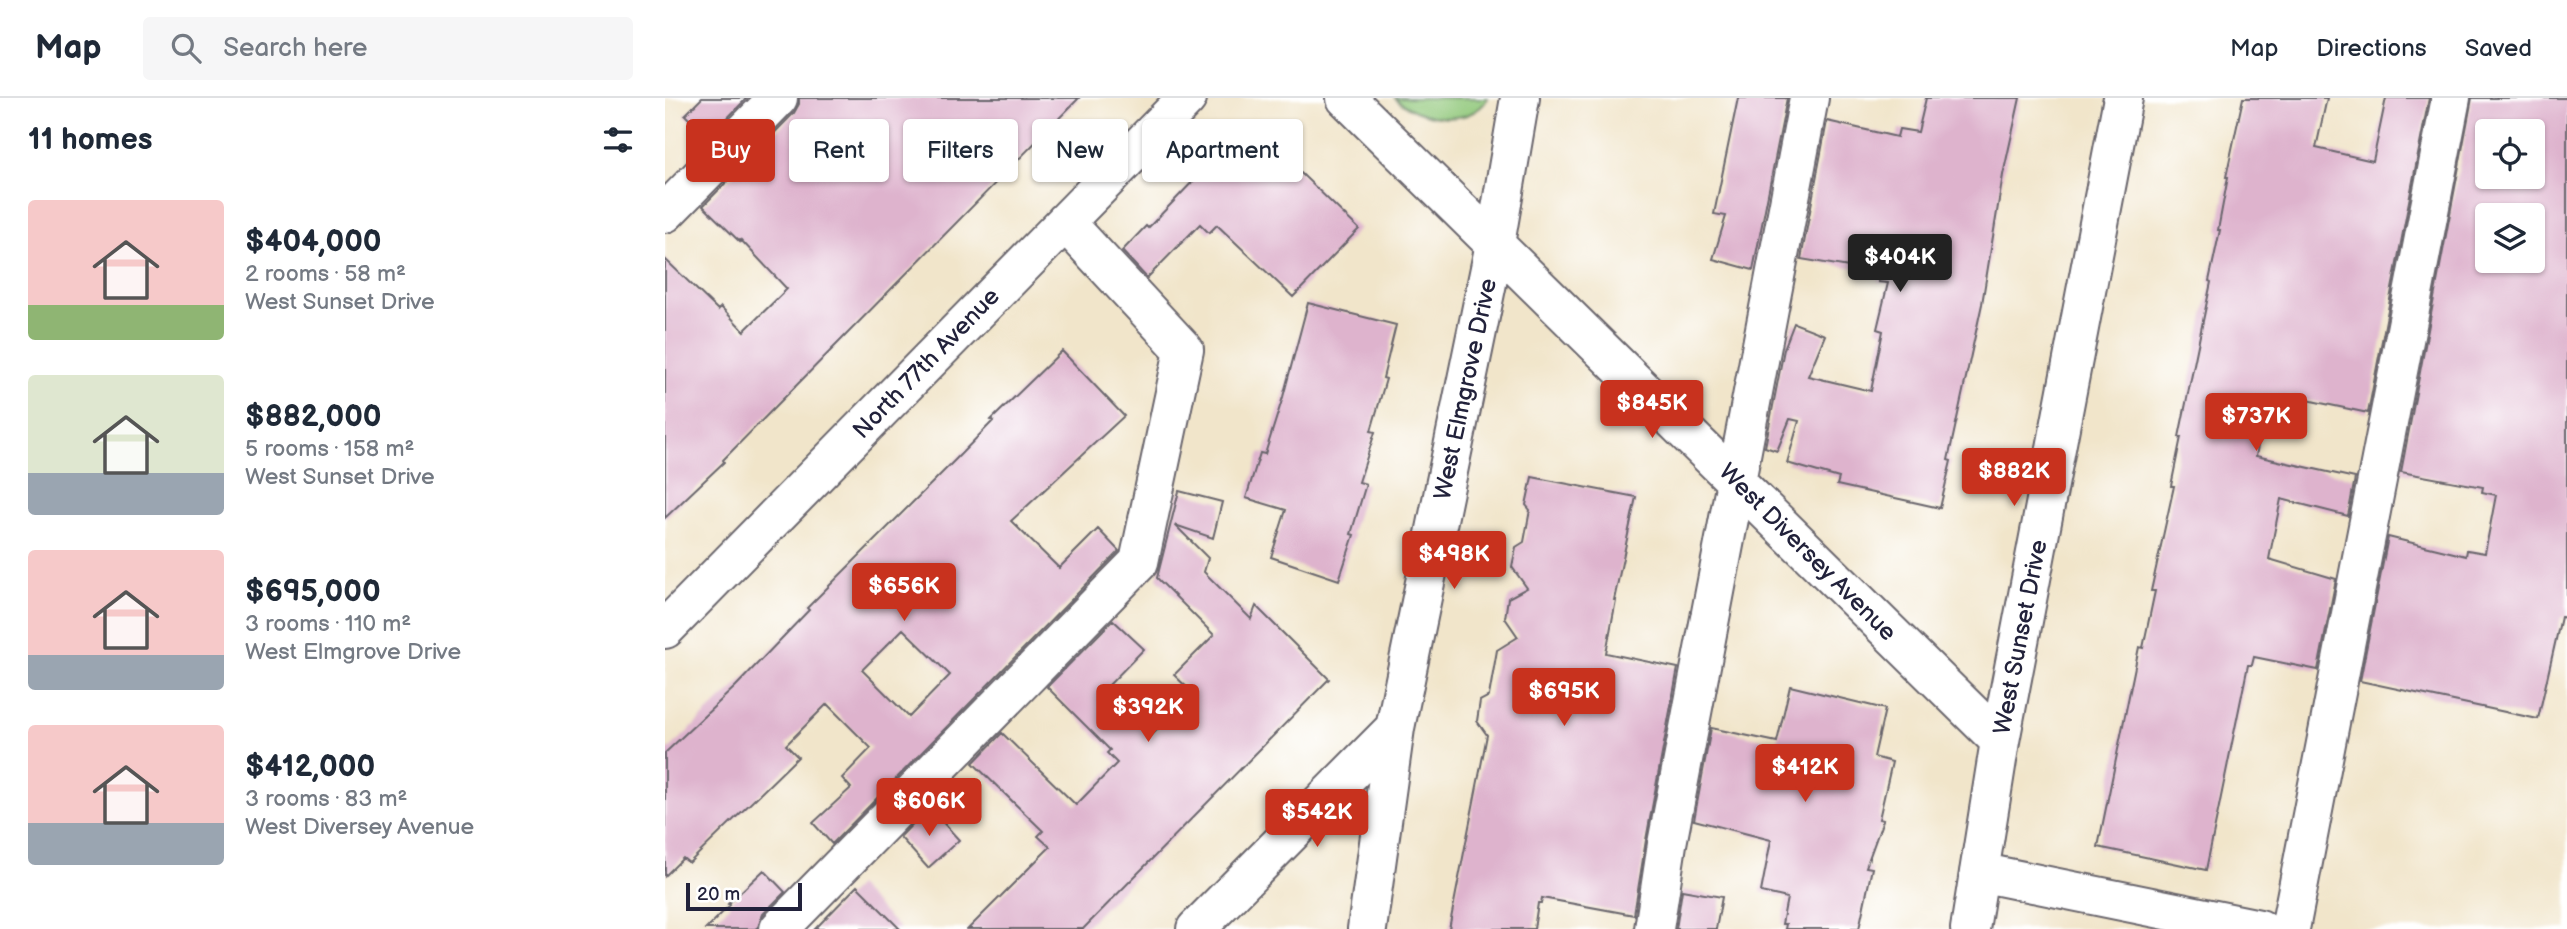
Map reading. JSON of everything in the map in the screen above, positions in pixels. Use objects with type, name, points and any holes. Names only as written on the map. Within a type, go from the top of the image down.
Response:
[{"type":"street","points":[[665,213],[778,98]]},
{"type":"street","name":"North 77th Avenue","points":[[665,629],[1187,98]]},
{"type":"street","name":"West Diversey Avenue","points":[[1346,98],[2000,741]]},
{"type":"street","name":"West Elmgrove Drive","points":[[1367,929],[1395,728],[1495,244],[1520,98]]},
{"type":"street","points":[[1654,929],[1667,844],[1809,98]]},
{"type":"street","name":"West Sunset Drive","points":[[1971,929],[2000,741],[2123,98]]},
{"type":"street","points":[[2290,929],[2451,98]]},
{"type":"street","points":[[779,929],[1139,562],[1184,350],[1065,222]]},
{"type":"street","points":[[1196,929],[1395,728]]},
{"type":"street","points":[[1979,872],[2260,929]]},
{"type":"green space","points":[[1395,98],[1488,98],[1480,108],[1469,114],[1443,118],[1416,111]]},
{"type":"building","points":[[702,98],[747,98],[727,119],[689,119],[685,115]]},
{"type":"building","points":[[799,98],[1079,98],[1058,119],[1032,119],[1032,146],[1018,160],[1018,119],[903,119],[903,182],[996,182],[723,460],[724,462],[665,518],[665,259],[718,310],[721,307],[744,331],[787,289],[741,240],[740,242],[703,206],[726,182],[775,182],[775,132],[799,104]]},
{"type":"building","points":[[1738,98],[1787,98],[1753,270],[1713,259],[1726,216],[1714,214]]},
{"type":"building","points":[[1926,98],[2020,98],[2003,175],[1982,304],[1940,508],[1837,485],[1839,478],[1787,463],[1799,421],[1790,419],[1777,451],[1765,447],[1784,349],[1794,323],[1825,335],[1808,376],[1871,391],[1883,331],[1877,329],[1888,283],[1878,282],[1879,272],[1801,259],[1827,121],[1897,137],[1899,129],[1918,132]]},
{"type":"building","points":[[2243,98],[2327,98],[2316,148],[2373,161],[2386,98],[2429,98],[2368,413],[2288,396],[2286,404],[2267,400],[2256,456],[2355,478],[2348,516],[2281,499],[2269,559],[2336,579],[2318,670],[2254,657],[2252,665],[2248,665],[2206,870],[2098,847],[2139,647],[2143,648],[2155,591],[2151,591],[2174,486],[2171,486],[2179,437],[2211,282],[2209,281],[2220,230],[2226,177]]},
{"type":"building","points":[[2472,98],[2567,98],[2567,618],[2561,617],[2538,719],[2360,681],[2388,537],[2466,556],[2467,550],[2485,553],[2496,495],[2482,492],[2483,487],[2401,472]]},
{"type":"building","points":[[1303,175],[1359,229],[1293,297],[1217,225],[1209,233],[1200,224],[1147,278],[1122,251],[1146,226],[1148,228],[1192,182],[1303,182]]},
{"type":"building","points":[[1308,303],[1396,325],[1383,378],[1386,379],[1371,431],[1375,432],[1359,482],[1366,484],[1351,534],[1354,535],[1339,580],[1271,557],[1286,510],[1246,498],[1260,453],[1265,454]]},
{"type":"building","points":[[1062,351],[1124,416],[1011,521],[1059,568],[1098,529],[1119,551],[832,844],[813,823],[851,788],[842,778],[871,748],[827,704],[786,745],[798,757],[689,863],[683,858],[665,876],[665,753],[736,686],[809,610],[807,608],[956,459],[993,421],[991,420]],"holes":[[[903,629],[950,675],[909,717],[862,670]]]},
{"type":"building","points":[[1532,477],[1636,497],[1614,600],[1606,653],[1678,668],[1634,915],[1542,898],[1541,903],[1538,903],[1534,929],[1449,929],[1487,735],[1477,721],[1480,701],[1489,696],[1497,650],[1518,637],[1505,618],[1508,598],[1527,588],[1512,567],[1516,547],[1524,542],[1530,510],[1526,505]]},
{"type":"building","points":[[1179,491],[1222,502],[1213,538],[1175,525],[1208,558],[1204,572],[1251,619],[1256,606],[1329,679],[1083,929],[968,929],[1050,847],[1038,836],[1043,831],[973,763],[1002,733],[1076,805],[1117,763],[1107,753],[1110,750],[1047,687],[1113,620],[1144,649],[1107,687],[1152,735],[1193,693],[1174,675],[1214,635],[1157,578]]},
{"type":"building","points":[[1790,686],[1885,709],[1874,757],[1892,762],[1879,819],[1883,820],[1866,867],[1872,868],[1859,929],[1785,929],[1786,924],[1782,924],[1787,898],[1761,892],[1771,840],[1694,820],[1711,728],[1777,742]]},
{"type":"building","points":[[929,807],[959,840],[928,868],[900,837]]},
{"type":"building","points":[[764,870],[785,892],[763,914],[758,927],[706,929],[730,905],[728,904]]},
{"type":"building","points":[[857,886],[900,929],[815,929]]},
{"type":"building","points":[[1682,890],[1722,897],[1716,929],[1676,929]]}]
